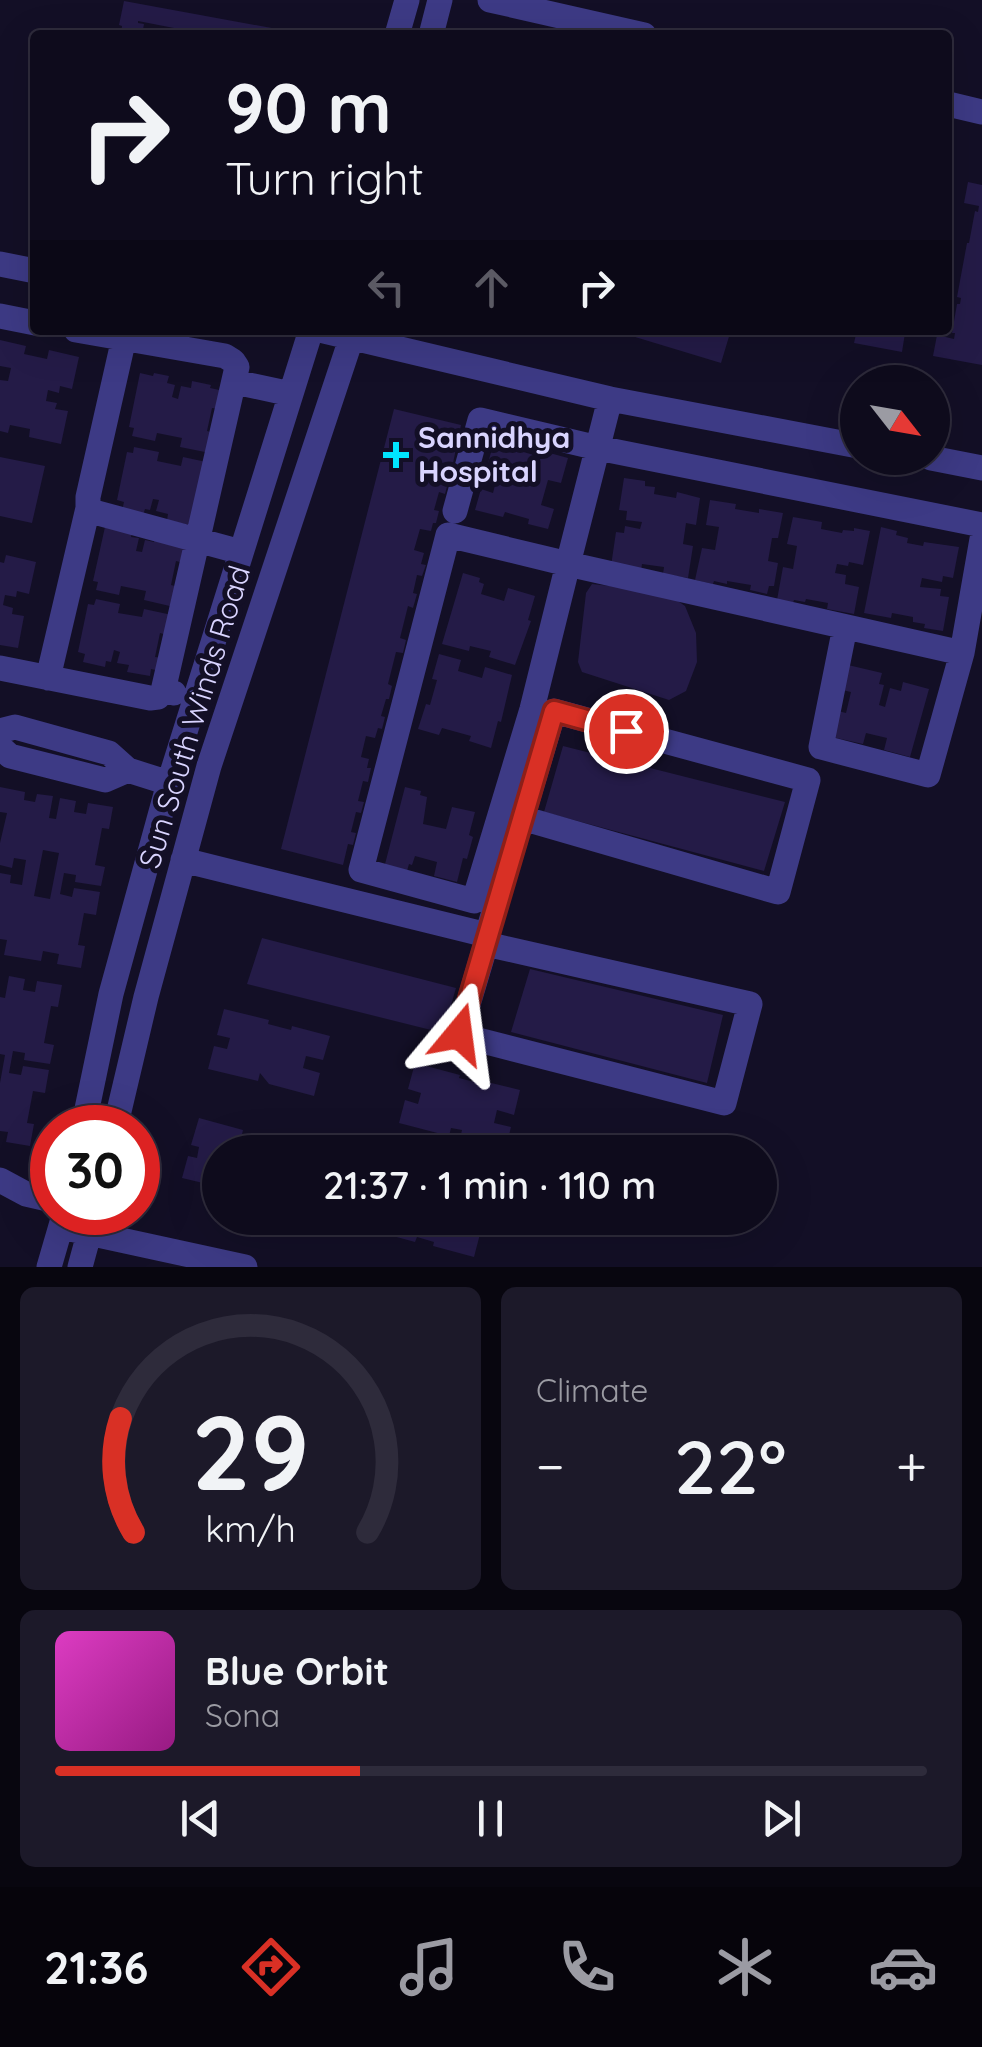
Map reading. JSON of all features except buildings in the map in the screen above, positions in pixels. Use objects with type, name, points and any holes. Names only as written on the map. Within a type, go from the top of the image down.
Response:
[{"type":"street","points":[[398,30],[407,0]]},
{"type":"street","points":[[432,30],[440,0]]},
{"type":"street","points":[[490,0],[622,30]]},
{"type":"street","points":[[952,105],[982,112]]},
{"type":"street","points":[[0,264],[30,270]]},
{"type":"street","points":[[0,316],[30,322]]},
{"type":"street","points":[[0,668],[150,698],[163,691],[237,367],[225,356],[106,335]]},
{"type":"street","points":[[88,1105],[112,994],[169,783],[309,335]]},
{"type":"street","name":"Sun South Winds Road","points":[[120,1105],[209,766],[353,335]]},
{"type":"street","points":[[357,335],[610,399],[840,443]]},
{"type":"street","points":[[48,678],[124,338]]},
{"type":"street","points":[[235,382],[291,394]]},
{"type":"street","points":[[610,399],[568,564],[532,709],[474,901],[360,870],[448,535],[568,564],[962,653]]},
{"type":"street","points":[[455,511],[480,420],[598,448],[982,525]]},
{"type":"street","points":[[950,462],[982,468]]},
{"type":"street","points":[[88,508],[98,514],[241,552]]},
{"type":"street","points":[[845,627],[822,747],[928,775],[962,653],[982,539]]},
{"type":"street","points":[[163,691],[196,698]]},
{"type":"street","points":[[183,860],[486,939],[750,1004],[724,1103],[459,1034],[486,939],[522,818],[554,711],[808,780],[778,892],[522,818]]},
{"type":"street","points":[[0,731],[15,727],[109,753],[128,770],[169,783]]},
{"type":"street","points":[[0,747],[10,756],[105,780],[128,770]]},
{"type":"street","points":[[0,1180],[30,1195]]},
{"type":"street","points":[[0,1199],[26,1194]]},
{"type":"street","points":[[49,1267],[59,1235]]},
{"type":"street","points":[[80,1267],[89,1235]]},
{"type":"street","points":[[137,1235],[245,1267]]},
{"type":"place","name":"Sannidhya Hospital","points":[[396,455]]},
{"type":"route","points":[[459,1034],[554,711],[626,731]]}]
